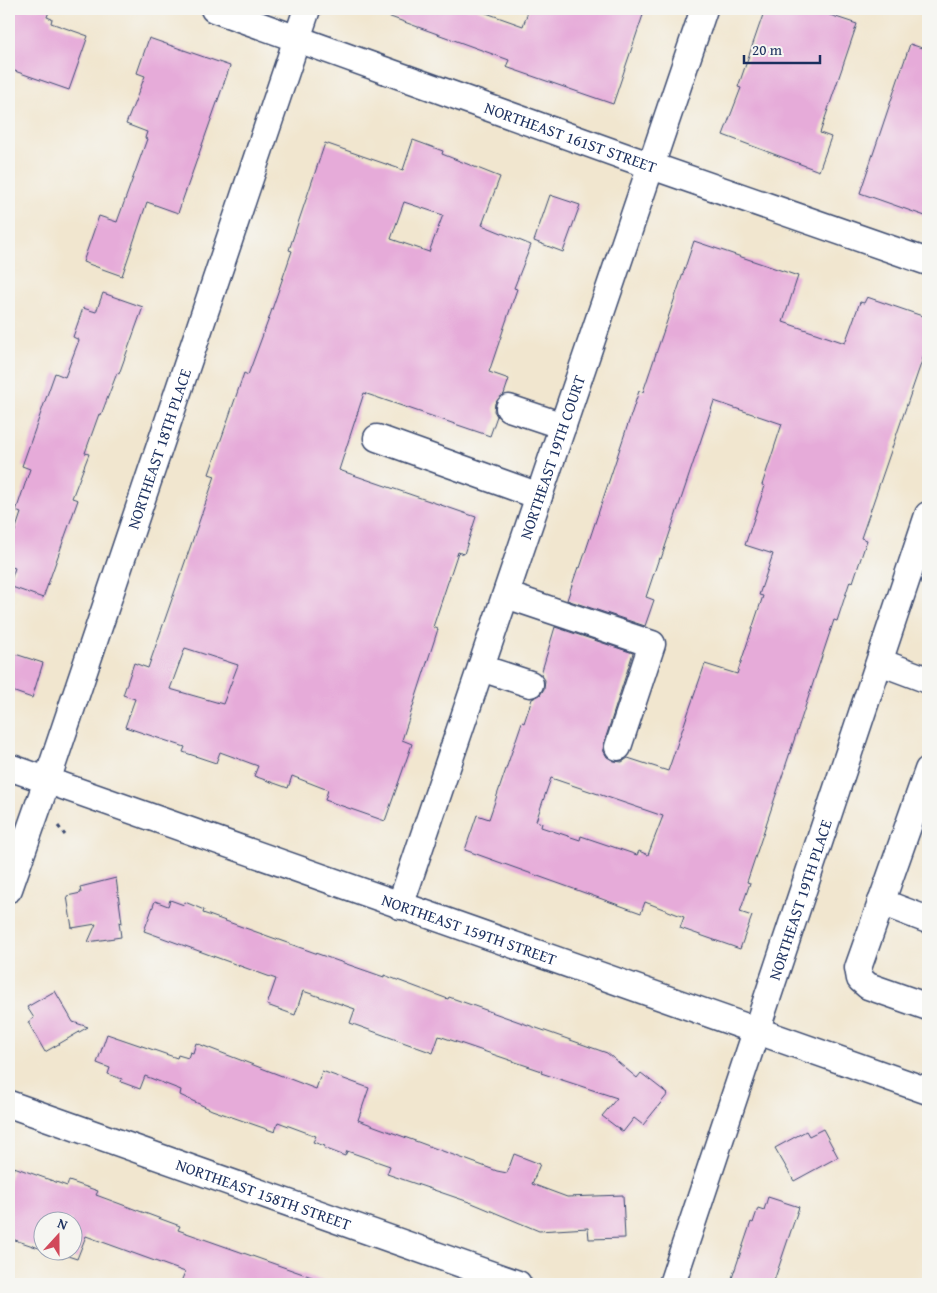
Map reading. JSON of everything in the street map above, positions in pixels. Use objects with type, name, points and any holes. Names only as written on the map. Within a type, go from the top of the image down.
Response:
[{"type":"street","name":"NORTHEAST 161ST STREET","points":[[214,9],[651,166],[928,262]]},
{"type":"street","name":"NORTHEAST 18TH PLACE","points":[[9,889],[307,9]]},
{"type":"street","name":"NORTHEAST 19TH COURT","points":[[400,906],[704,9]]},
{"type":"street","points":[[509,408],[563,426]]},
{"type":"street","points":[[377,438],[539,496]]},
{"type":"street","name":"NORTHEAST 19TH PLACE","points":[[672,1284],[928,515]]},
{"type":"street","points":[[506,594],[652,644],[618,746]]},
{"type":"street","points":[[880,662],[928,680]]},
{"type":"street","points":[[481,668],[530,684]]},
{"type":"street","name":"NORTHEAST 159TH STREET","points":[[9,767],[928,1091]]},
{"type":"street","points":[[928,770],[858,968],[860,978],[868,986],[928,1007]]},
{"type":"street","points":[[881,902],[928,920]]},
{"type":"street","name":"NORTHEAST 158TH STREET","points":[[9,1104],[518,1284]]},
{"type":"building","points":[[9,9],[50,9],[47,17],[52,19],[51,23],[88,36],[69,90],[9,69]]},
{"type":"building","points":[[375,9],[475,9],[523,26],[529,9],[645,9],[613,104],[506,67],[509,60],[374,11]]},
{"type":"building","points":[[765,9],[812,9],[857,24],[820,133],[831,137],[819,171],[723,135],[741,88],[738,87]]},
{"type":"building","points":[[149,38],[230,66],[178,213],[147,202],[122,276],[83,262],[99,216],[117,222],[147,139],[145,138],[147,132],[126,124],[145,76],[137,73]]},
{"type":"building","points":[[910,44],[928,50],[928,217],[860,193]]},
{"type":"building","points":[[413,140],[443,151],[442,154],[500,177],[482,225],[531,245],[514,288],[517,289],[489,372],[509,379],[504,394],[495,403],[494,411],[497,416],[490,436],[364,393],[339,470],[476,517],[464,554],[458,552],[433,627],[438,629],[402,740],[412,744],[385,821],[325,800],[328,790],[292,776],[288,788],[254,776],[258,766],[220,752],[216,763],[183,752],[185,747],[125,727],[135,699],[123,695],[134,663],[148,668],[215,476],[209,474],[244,373],[248,375],[268,321],[292,251],[289,250],[325,143],[403,170]],"holes":[[[404,202],[443,215],[429,252],[391,239]],[[185,648],[238,665],[223,704],[170,689]]]},
{"type":"building","points":[[550,195],[580,205],[563,252],[534,241]]},
{"type":"building","points":[[694,241],[798,276],[783,322],[845,343],[860,302],[864,303],[867,297],[928,318],[928,356],[924,355],[861,538],[867,540],[853,582],[850,581],[837,621],[834,620],[747,882],[750,883],[740,912],[752,916],[740,949],[680,928],[684,917],[645,902],[641,913],[465,850],[477,815],[489,819],[522,722],[524,723],[532,699],[540,695],[544,689],[545,680],[541,674],[555,627],[633,653],[604,743],[603,750],[607,757],[614,761],[622,762],[628,758],[668,771],[705,664],[737,674],[763,596],[759,595],[773,554],[745,545],[765,486],[762,485],[782,424],[714,401],[661,559],[659,558],[646,597],[654,600],[645,626],[567,600],[578,567],[580,568],[639,391],[643,392]],"holes":[[[551,778],[663,816],[648,855],[639,851],[637,855],[581,836],[580,840],[541,827],[542,823],[536,821]]]},
{"type":"building","points":[[103,293],[143,307],[119,374],[117,373],[101,415],[99,414],[85,453],[89,454],[72,498],[78,500],[43,598],[9,586],[15,568],[9,566],[9,549],[21,513],[16,511],[30,469],[22,466],[55,373],[65,377],[79,340],[73,337],[83,308],[96,312]]},
{"type":"building","points":[[9,652],[43,663],[32,698],[9,690]]},
{"type":"building","points":[[116,878],[122,923],[119,922],[121,937],[88,942],[96,924],[72,928],[67,896],[81,893],[80,887]]},
{"type":"building","points":[[170,900],[184,905],[185,902],[204,910],[203,913],[607,1053],[637,1078],[641,1073],[668,1094],[643,1125],[634,1118],[623,1132],[602,1116],[617,1098],[541,1073],[542,1071],[439,1036],[433,1053],[350,1023],[355,1009],[303,991],[295,1015],[267,1005],[276,979],[144,931],[155,901],[168,906]]},
{"type":"building","points":[[55,991],[73,1022],[88,1027],[45,1052],[28,1022],[34,1018],[27,1007]]},
{"type":"building","points":[[107,1034],[177,1058],[178,1055],[188,1058],[190,1052],[193,1053],[196,1043],[316,1089],[322,1071],[369,1088],[358,1120],[497,1171],[507,1173],[514,1154],[540,1164],[532,1184],[567,1197],[623,1195],[625,1238],[589,1239],[588,1228],[539,1231],[472,1203],[387,1174],[390,1166],[347,1151],[345,1156],[324,1148],[325,1146],[313,1142],[316,1136],[278,1122],[275,1132],[212,1110],[180,1095],[181,1090],[145,1076],[140,1089],[121,1082],[122,1079],[108,1074],[110,1068],[97,1063]]},
{"type":"building","points":[[823,1129],[838,1157],[794,1181],[775,1148],[806,1131],[809,1136]]},
{"type":"building","points":[[14,1167],[67,1186],[69,1181],[98,1191],[96,1195],[180,1226],[178,1230],[323,1281],[322,1284],[180,1284],[185,1272],[86,1236],[82,1246],[82,1210],[32,1210],[32,1246],[9,1238],[9,1180]]},
{"type":"building","points":[[768,1197],[799,1207],[773,1284],[730,1284],[751,1222],[753,1223],[758,1208],[764,1210]]}]
